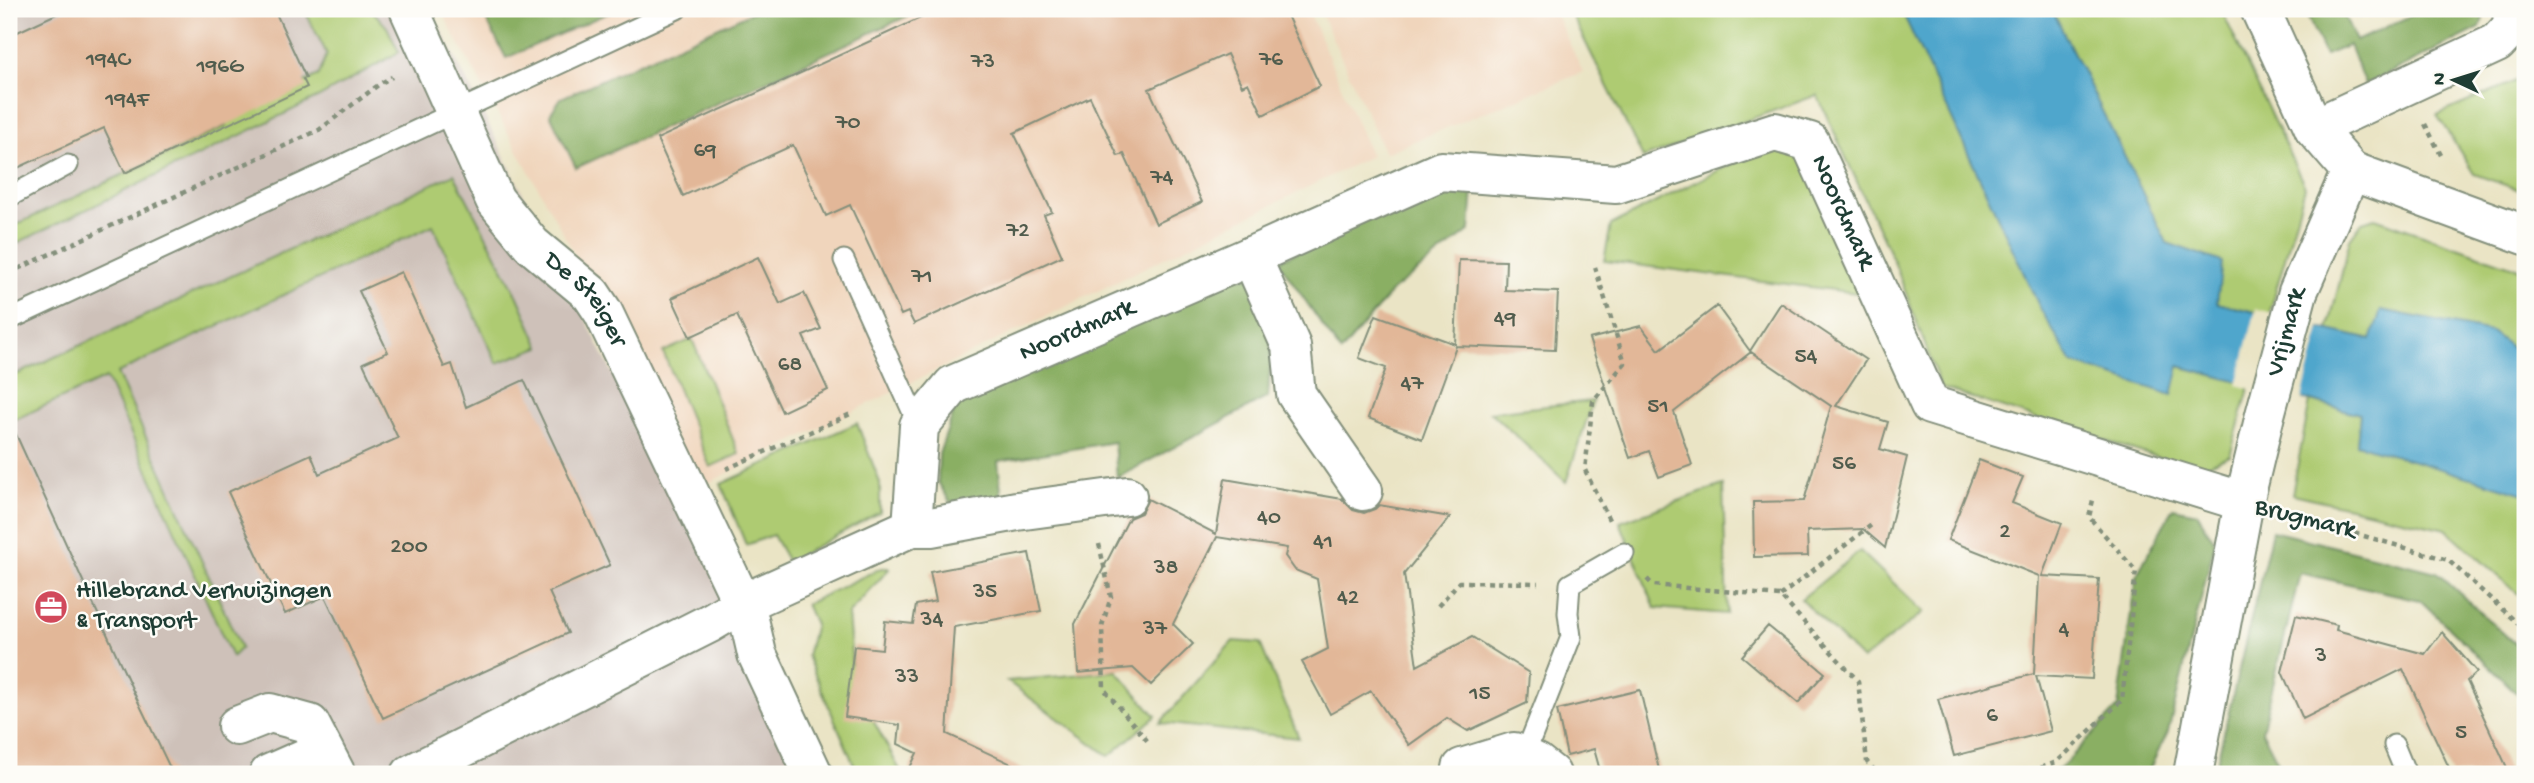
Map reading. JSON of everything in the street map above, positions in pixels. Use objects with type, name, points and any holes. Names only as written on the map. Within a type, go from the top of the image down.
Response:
[{"type":"street","name":"De Steiger","points":[[409,9],[495,200],[532,245],[591,294],[603,312],[748,615],[757,654],[813,774]]},
{"type":"street","points":[[2260,9],[2314,128],[2351,171],[2525,235]]},
{"type":"street","points":[[2314,128],[2497,43],[2512,27],[2513,9]]},
{"type":"street","name":"Noordmark","points":[[919,426],[953,385],[1441,171],[1616,184],[1774,132],[1810,142],[1930,405],[2244,502]]},
{"type":"street","name":"Vrijmark","points":[[2244,502],[2298,292],[2351,171]]},
{"type":"street","points":[[1251,256],[1291,346],[1296,394],[1363,491]]},
{"type":"street","points":[[912,527],[919,426]]},
{"type":"street","points":[[411,774],[710,624],[742,604],[912,527],[931,527],[1017,511],[1127,496]]},
{"type":"street","name":"Brugmark","points":[[2193,774],[2244,502]]},
{"type":"street","points":[[237,726],[270,713],[310,724],[329,762],[269,774]]},
{"type":"street","points":[[1462,768],[1514,752],[1538,765]]},
{"type":"lane","points":[[9,320],[677,9]]},
{"type":"lane","points":[[9,197],[68,165]]},
{"type":"lane","points":[[844,260],[919,426]]},
{"type":"lane","points":[[1538,765],[1571,637],[1568,613],[1570,584],[1625,553]]},
{"type":"lane","points":[[2394,745],[2406,774]]},
{"type":"path","points":[[9,273],[319,130],[381,83],[430,58]]},
{"type":"path","points":[[2425,123],[2447,169]]},
{"type":"path","points":[[1595,267],[1625,363],[1593,401],[1585,470],[1625,553],[1653,585],[1780,596],[1874,523]]},
{"type":"path","points":[[715,474],[853,413]]},
{"type":"path","points":[[2022,774],[2057,762],[2122,700],[2136,571],[2089,517],[2103,459]]},
{"type":"path","points":[[1090,501],[1111,597],[1102,626],[1104,689],[1150,744]]},
{"type":"path","name":"Brugmark","points":[[2244,502],[2448,560],[2525,631]]},
{"type":"path","points":[[1438,606],[1458,582],[1570,584]]},
{"type":"path","points":[[1780,596],[1857,681],[1867,762],[1878,774]]},
{"type":"shaded area","points":[[9,9],[431,9],[812,774],[9,774]]},
{"type":"shaded area","points":[[440,9],[1308,9],[1371,156],[702,486]]},
{"type":"shaded area","points":[[1319,9],[1553,9],[1583,72],[1385,153]]},
{"type":"green space","points":[[304,9],[371,9],[387,27],[399,52],[319,97],[9,247],[9,228],[227,126],[225,119],[319,75],[327,54]]},
{"type":"green space","points":[[490,9],[617,9],[506,58],[485,17]]},
{"type":"green space","points":[[759,9],[923,9],[576,168],[550,114],[561,98]]},
{"type":"green space","points":[[1569,9],[1901,9],[2040,308],[2072,363],[2172,395],[2178,366],[2250,385],[2230,455],[2201,468],[2146,454],[1941,388],[1895,264],[1817,95],[1643,158]]},
{"type":"green space","points":[[2052,9],[2221,9],[2305,187],[2269,315],[2216,303],[2222,262],[2167,243]]},
{"type":"green space","points":[[2304,9],[2341,9],[2356,41],[2425,9],[2486,9],[2480,28],[2365,85],[2349,45],[2325,55]]},
{"type":"green space","points":[[2525,77],[2525,192],[2474,174],[2437,115]]},
{"type":"green space","points":[[1766,146],[1799,154],[1865,294],[1604,261],[1611,225]]},
{"type":"green space","points":[[454,174],[518,297],[540,347],[497,363],[433,225],[117,373],[241,648],[232,657],[106,378],[9,422],[9,378]]},
{"type":"green space","points":[[1441,184],[1473,189],[1470,230],[1392,291],[1341,352],[1278,261]]},
{"type":"green space","points":[[2375,218],[2525,271],[2525,358],[2491,332],[2381,310],[2372,340],[2328,330],[2350,239],[2362,222]]},
{"type":"green space","points":[[1253,277],[1272,337],[1268,397],[1117,478],[1114,442],[998,461],[1002,501],[950,502],[938,482],[939,454],[957,402],[1229,278]]},
{"type":"green space","points":[[692,339],[739,454],[710,467],[663,352]]},
{"type":"green space","points":[[1593,401],[1566,482],[1490,412]]},
{"type":"green space","points":[[2310,401],[2360,414],[2357,444],[2525,494],[2525,600],[2446,529],[2292,494]]},
{"type":"green space","points":[[857,423],[880,483],[880,512],[788,562],[773,535],[746,545],[721,484]]},
{"type":"green space","points":[[1723,485],[1727,614],[1655,608],[1620,522]]},
{"type":"green space","points":[[2173,508],[2197,513],[2215,542],[2168,732],[2147,774],[2046,774],[2060,769],[2118,707],[2136,576]]},
{"type":"green space","points":[[2272,531],[2436,572],[2525,653],[2525,701],[2420,600],[2300,573],[2262,731],[2284,774],[2214,774]]},
{"type":"green space","points":[[1860,551],[1924,612],[1862,660],[1801,599]]},
{"type":"green space","points":[[881,568],[890,568],[848,614],[852,664],[873,720],[902,774],[858,774],[807,656],[815,624],[806,604]]},
{"type":"green space","points":[[1233,641],[1260,643],[1299,738],[1160,723]]},
{"type":"green space","points":[[1117,671],[1156,716],[1109,756],[1007,681]]},
{"type":"water","points":[[1901,9],[2052,9],[2167,243],[2222,262],[2217,303],[2371,340],[2381,310],[2491,332],[2525,358],[2525,494],[2357,444],[2360,414],[2179,366],[2172,395],[2072,363],[2040,308]]},
{"type":"pier","points":[[2256,309],[2321,324],[2301,402],[2237,385]]},
{"type":"building","points":[[67,9],[274,9],[306,78],[303,79],[307,87],[125,173],[104,128],[9,172],[9,36]]},
{"type":"building","points":[[940,9],[1284,9],[1320,86],[1263,115],[1248,83],[1242,86],[1227,54],[1149,89],[1202,202],[1156,224],[1124,154],[1118,156],[1090,97],[1014,133],[1052,212],[1044,215],[1062,256],[914,324],[908,312],[901,315],[850,205],[826,216],[793,145],[683,196],[657,139]]},
{"type":"building","points":[[758,257],[780,304],[804,293],[821,329],[803,336],[828,390],[782,412],[737,315],[690,337],[672,298]]},
{"type":"building","points":[[1459,260],[1506,261],[1505,290],[1558,292],[1555,350],[1456,346],[1422,439],[1368,418],[1386,368],[1359,358],[1376,315],[1455,344]]},
{"type":"building","points":[[401,272],[444,367],[452,364],[466,407],[524,380],[610,565],[549,592],[568,633],[383,718],[325,596],[285,614],[228,492],[311,454],[319,474],[398,438],[363,363],[388,352],[359,291]]},
{"type":"building","points":[[1781,303],[1866,360],[1836,406],[1888,422],[1880,449],[1907,457],[1885,548],[1863,529],[1807,531],[1808,556],[1754,557],[1753,502],[1804,501],[1831,406],[1751,352],[1674,412],[1692,465],[1659,477],[1649,451],[1630,458],[1589,339],[1641,326],[1659,350],[1717,306],[1750,351]]},
{"type":"building","name":"Hillebrand Verhuizingen & Transport","points":[[9,419],[134,693],[173,774],[9,774]]},
{"type":"building","points":[[1979,460],[2023,477],[2012,503],[2062,523],[2042,576],[2099,579],[2092,679],[2036,676],[2051,731],[1954,756],[1938,699],[2034,674],[2039,576],[1948,540]]},
{"type":"building","points":[[1225,479],[1342,499],[1353,510],[1364,513],[1379,505],[1450,517],[1404,574],[1417,666],[1472,637],[1529,673],[1527,703],[1468,731],[1447,718],[1409,745],[1371,691],[1330,714],[1302,662],[1328,649],[1317,579],[1295,570],[1285,556],[1287,548],[1217,537],[1173,624],[1193,644],[1151,685],[1133,668],[1078,673],[1075,624],[1129,518],[1141,513],[1148,499],[1216,534]]},
{"type":"building","points":[[1029,553],[1041,611],[954,627],[947,734],[1033,774],[907,774],[917,753],[898,744],[900,725],[845,717],[854,646],[882,649],[885,621],[913,624],[916,605],[936,601],[930,572]]},
{"type":"building","points":[[2296,615],[2337,625],[2336,630],[2425,654],[2442,632],[2477,672],[2467,681],[2510,774],[2452,774],[2403,669],[2303,719],[2282,672]]},
{"type":"building","points":[[1768,626],[1825,673],[1798,703],[1742,656]]},
{"type":"building","points":[[1640,690],[1660,774],[1601,774],[1594,749],[1567,756],[1557,710]]},
{"type":"place","name":"Hillebrand Verhuizingen & Transport","points":[[51,607]]}]
